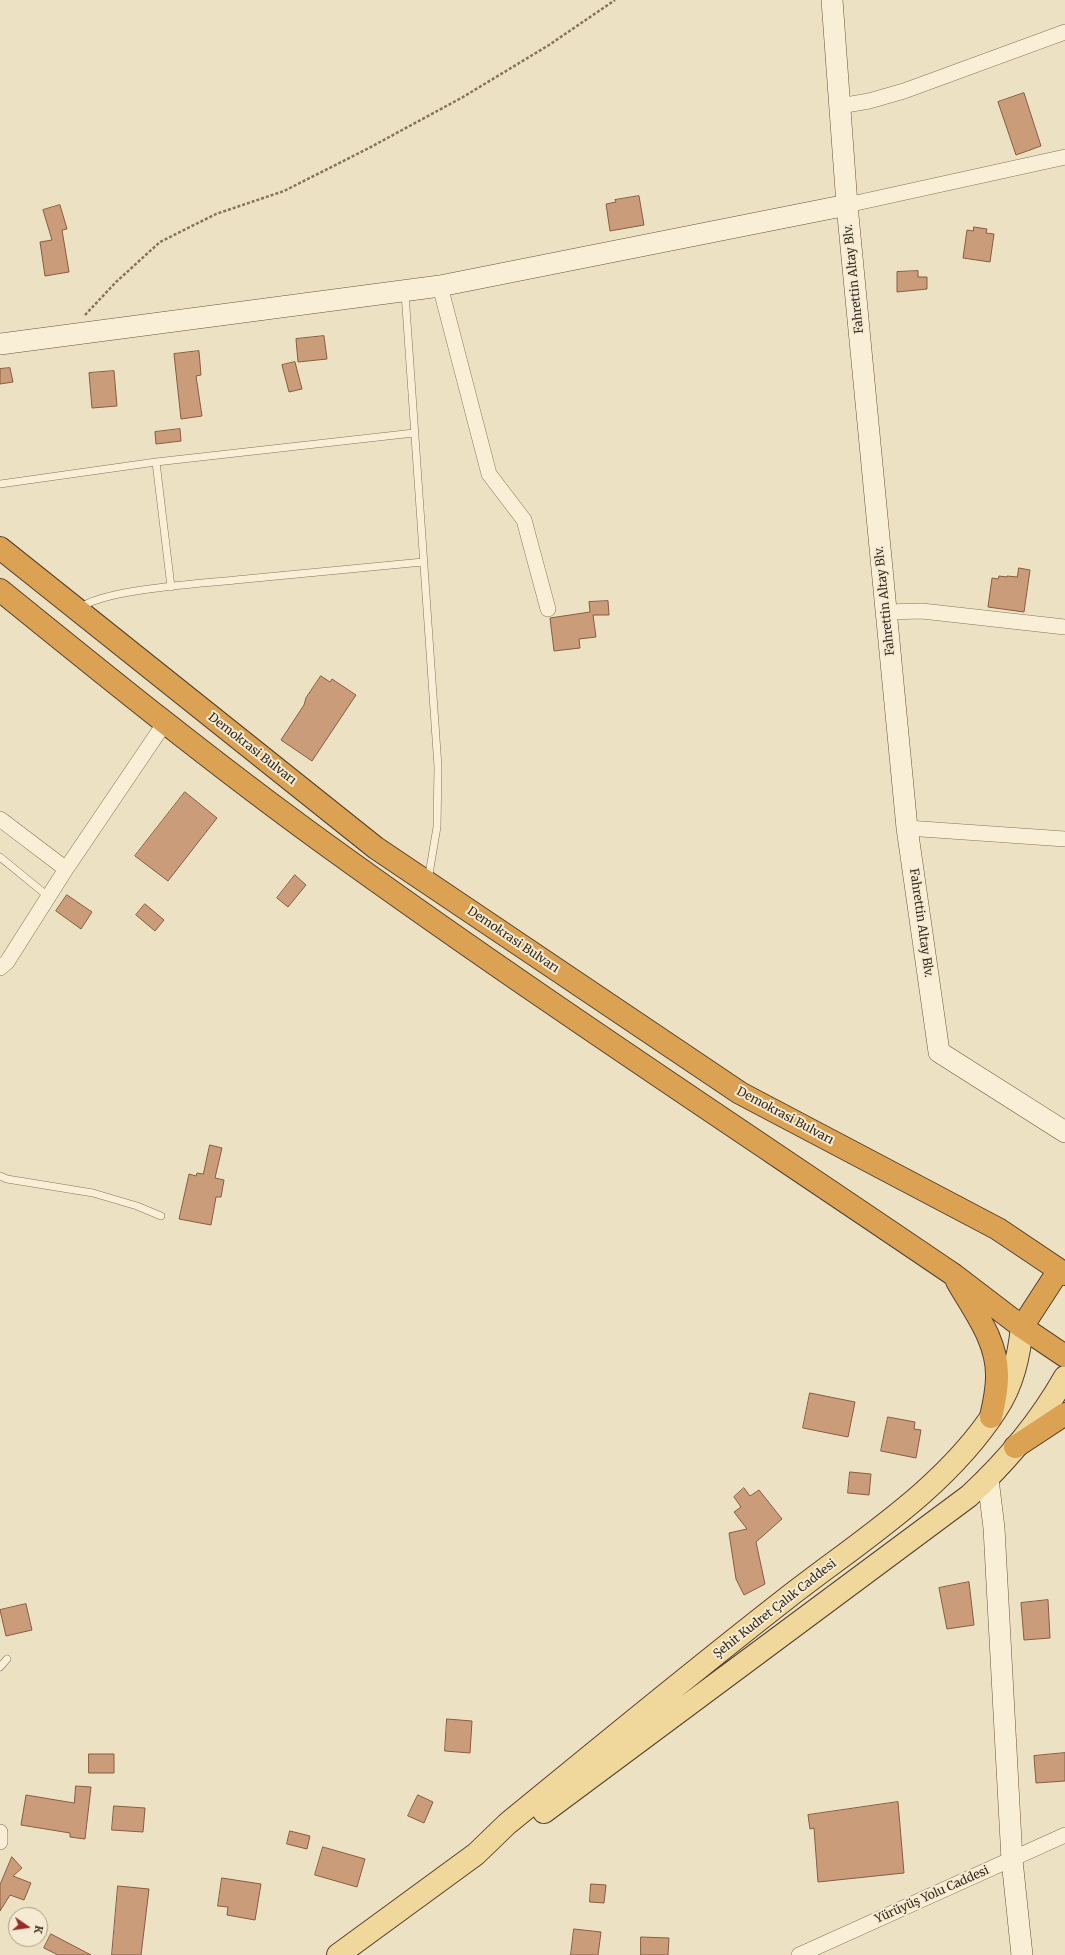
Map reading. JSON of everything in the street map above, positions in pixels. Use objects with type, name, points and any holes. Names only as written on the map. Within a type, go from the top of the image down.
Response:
[{"type":"highway","name":"Demokrasi Bulvarı","points":[[0,548],[370,843],[427,882],[740,1093],[998,1229],[1062,1272]]},
{"type":"highway","points":[[0,590],[164,724],[319,839],[453,935],[954,1275],[1022,1327],[1065,1356]]},
{"type":"highway","points":[[1022,1327],[1062,1272]]},
{"type":"highway","points":[[954,1275],[986,1330],[996,1360],[996,1389],[991,1417]]},
{"type":"highway","points":[[1015,1447],[1065,1414]]},
{"type":"main road","name":"Şehit Kudret Çalık Caddesi","points":[[338,1955],[476,1854],[513,1819],[787,1598],[884,1524],[930,1486],[967,1448],[991,1417],[1006,1393],[1019,1354],[1022,1327]]},
{"type":"main road","name":"Şehit Kudret Çalık Caddesi","points":[[476,1854],[514,1835],[621,1753],[954,1508],[988,1479],[1042,1414],[1065,1377]]},
{"type":"street","name":"Fahrettin Altay Blv.","points":[[832,0],[847,206],[907,828],[939,1052],[1065,1132]]},
{"type":"street","points":[[840,106],[869,101],[898,93],[1065,32]]},
{"type":"street","points":[[0,344],[440,286],[847,206],[1065,157]]},
{"type":"street","points":[[440,286],[489,474],[524,520],[548,608]]},
{"type":"street","points":[[886,612],[922,610],[1065,627]]},
{"type":"street","points":[[2,962],[49,896],[164,724]]},
{"type":"street","points":[[0,820],[66,869]]},
{"type":"street","points":[[907,828],[1065,839]]},
{"type":"street","points":[[988,1479],[994,1528],[1012,1860],[1022,1955]]},
{"type":"street","points":[[0,1832],[0,1842]]},
{"type":"street","name":"Yürüyüş Yolu Caddesi","points":[[799,1955],[1065,1836]]},
{"type":"lane","points":[[405,291],[439,797],[437,827],[427,882]]},
{"type":"lane","points":[[0,484],[156,462],[414,433]]},
{"type":"lane","points":[[156,462],[171,587]]},
{"type":"lane","points":[[78,610],[89,602],[102,597],[171,587],[423,562]]},
{"type":"lane","points":[[0,858],[49,896]]},
{"type":"lane","points":[[0,1176],[7,1180],[93,1193],[136,1206],[161,1216]]},
{"type":"lane","points":[[0,1667],[7,1659]]},
{"type":"path","points":[[66,336],[116,282],[160,242],[216,214],[284,191],[369,148],[463,96],[549,45],[615,0]]},
{"type":"building","points":[[1024,93],[1041,146],[1016,155],[998,102]]},
{"type":"building","points":[[639,196],[644,225],[610,231],[606,204],[616,202],[615,200]]},
{"type":"building","points":[[60,205],[67,229],[62,230],[69,272],[45,276],[40,242],[52,240],[43,210]]},
{"type":"building","points":[[974,227],[987,229],[986,233],[994,234],[990,262],[963,258],[967,230],[973,231]]},
{"type":"building","points":[[918,271],[918,277],[927,277],[927,289],[897,292],[897,272]]},
{"type":"building","points":[[324,336],[327,359],[298,362],[296,339]]},
{"type":"building","points":[[199,351],[201,375],[196,376],[202,416],[181,419],[174,354]]},
{"type":"building","points":[[295,362],[302,389],[289,392],[282,365]]},
{"type":"building","points":[[10,368],[13,382],[0,384],[0,369]]},
{"type":"building","points":[[114,371],[117,406],[92,408],[89,373]]},
{"type":"building","points":[[180,429],[181,441],[156,444],[155,432]]},
{"type":"building","points":[[1019,568],[1030,570],[1024,612],[988,607],[992,578],[998,579],[999,576],[1017,577]]},
{"type":"building","points":[[608,601],[609,615],[593,615],[596,637],[579,639],[580,648],[554,651],[550,618],[590,612],[589,602]]},
{"type":"building","points":[[321,676],[330,682],[332,679],[356,695],[312,761],[281,740]]},
{"type":"building","points":[[185,792],[217,818],[168,881],[135,856]]},
{"type":"building","points":[[295,875],[306,885],[288,907],[277,898]]},
{"type":"building","points":[[67,895],[92,912],[81,929],[56,911]]},
{"type":"building","points":[[145,904],[164,920],[155,931],[136,915]]},
{"type":"building","points":[[210,1145],[222,1148],[215,1178],[224,1180],[221,1197],[216,1197],[211,1225],[179,1219],[189,1174],[196,1176],[197,1173],[203,1174]]},
{"type":"building","points":[[810,1393],[855,1402],[848,1437],[803,1428]]},
{"type":"building","points":[[888,1417],[915,1422],[914,1429],[921,1430],[916,1458],[881,1451]]},
{"type":"building","points":[[850,1472],[871,1474],[869,1495],[848,1493]]},
{"type":"building","points":[[744,1488],[750,1496],[759,1490],[782,1519],[756,1542],[765,1584],[744,1595],[736,1579],[729,1533],[747,1529],[734,1512],[741,1507],[734,1497]]},
{"type":"building","points":[[969,1582],[974,1625],[947,1629],[939,1588]]},
{"type":"building","points":[[1048,1600],[1050,1638],[1024,1640],[1021,1603]]},
{"type":"building","points":[[26,1604],[32,1630],[6,1636],[0,1610]]},
{"type":"building","points":[[447,1719],[472,1721],[470,1753],[445,1751]]},
{"type":"building","points":[[1065,1753],[1065,1781],[1036,1783],[1034,1756]]},
{"type":"building","points":[[89,1754],[114,1754],[114,1773],[89,1773]]},
{"type":"building","points":[[76,1786],[91,1787],[85,1839],[70,1837],[70,1833],[21,1825],[26,1795],[74,1803]]},
{"type":"building","points":[[418,1795],[433,1802],[424,1823],[408,1816]]},
{"type":"building","points":[[898,1802],[904,1873],[818,1882],[814,1828],[810,1829],[808,1815]]},
{"type":"building","points":[[114,1806],[145,1808],[143,1832],[112,1830]]},
{"type":"building","points":[[290,1831],[310,1836],[307,1849],[287,1844]]},
{"type":"building","points":[[323,1847],[365,1859],[357,1887],[315,1875]]},
{"type":"building","points":[[12,1857],[22,1868],[13,1876],[31,1883],[24,1900],[10,1895],[0,1911],[0,1885]]},
{"type":"building","points":[[222,1878],[261,1884],[255,1920],[227,1915],[228,1907],[218,1906]]},
{"type":"building","points":[[591,1884],[606,1885],[604,1903],[590,1902]]},
{"type":"building","points":[[118,1886],[149,1889],[141,1955],[112,1955]]},
{"type":"building","points":[[574,1929],[601,1932],[598,1955],[571,1955]]},
{"type":"building","points":[[51,1934],[91,1955],[58,1955],[44,1948],[48,1947],[48,1940]]},
{"type":"building","points":[[641,1937],[669,1938],[668,1955],[641,1955]]}]
